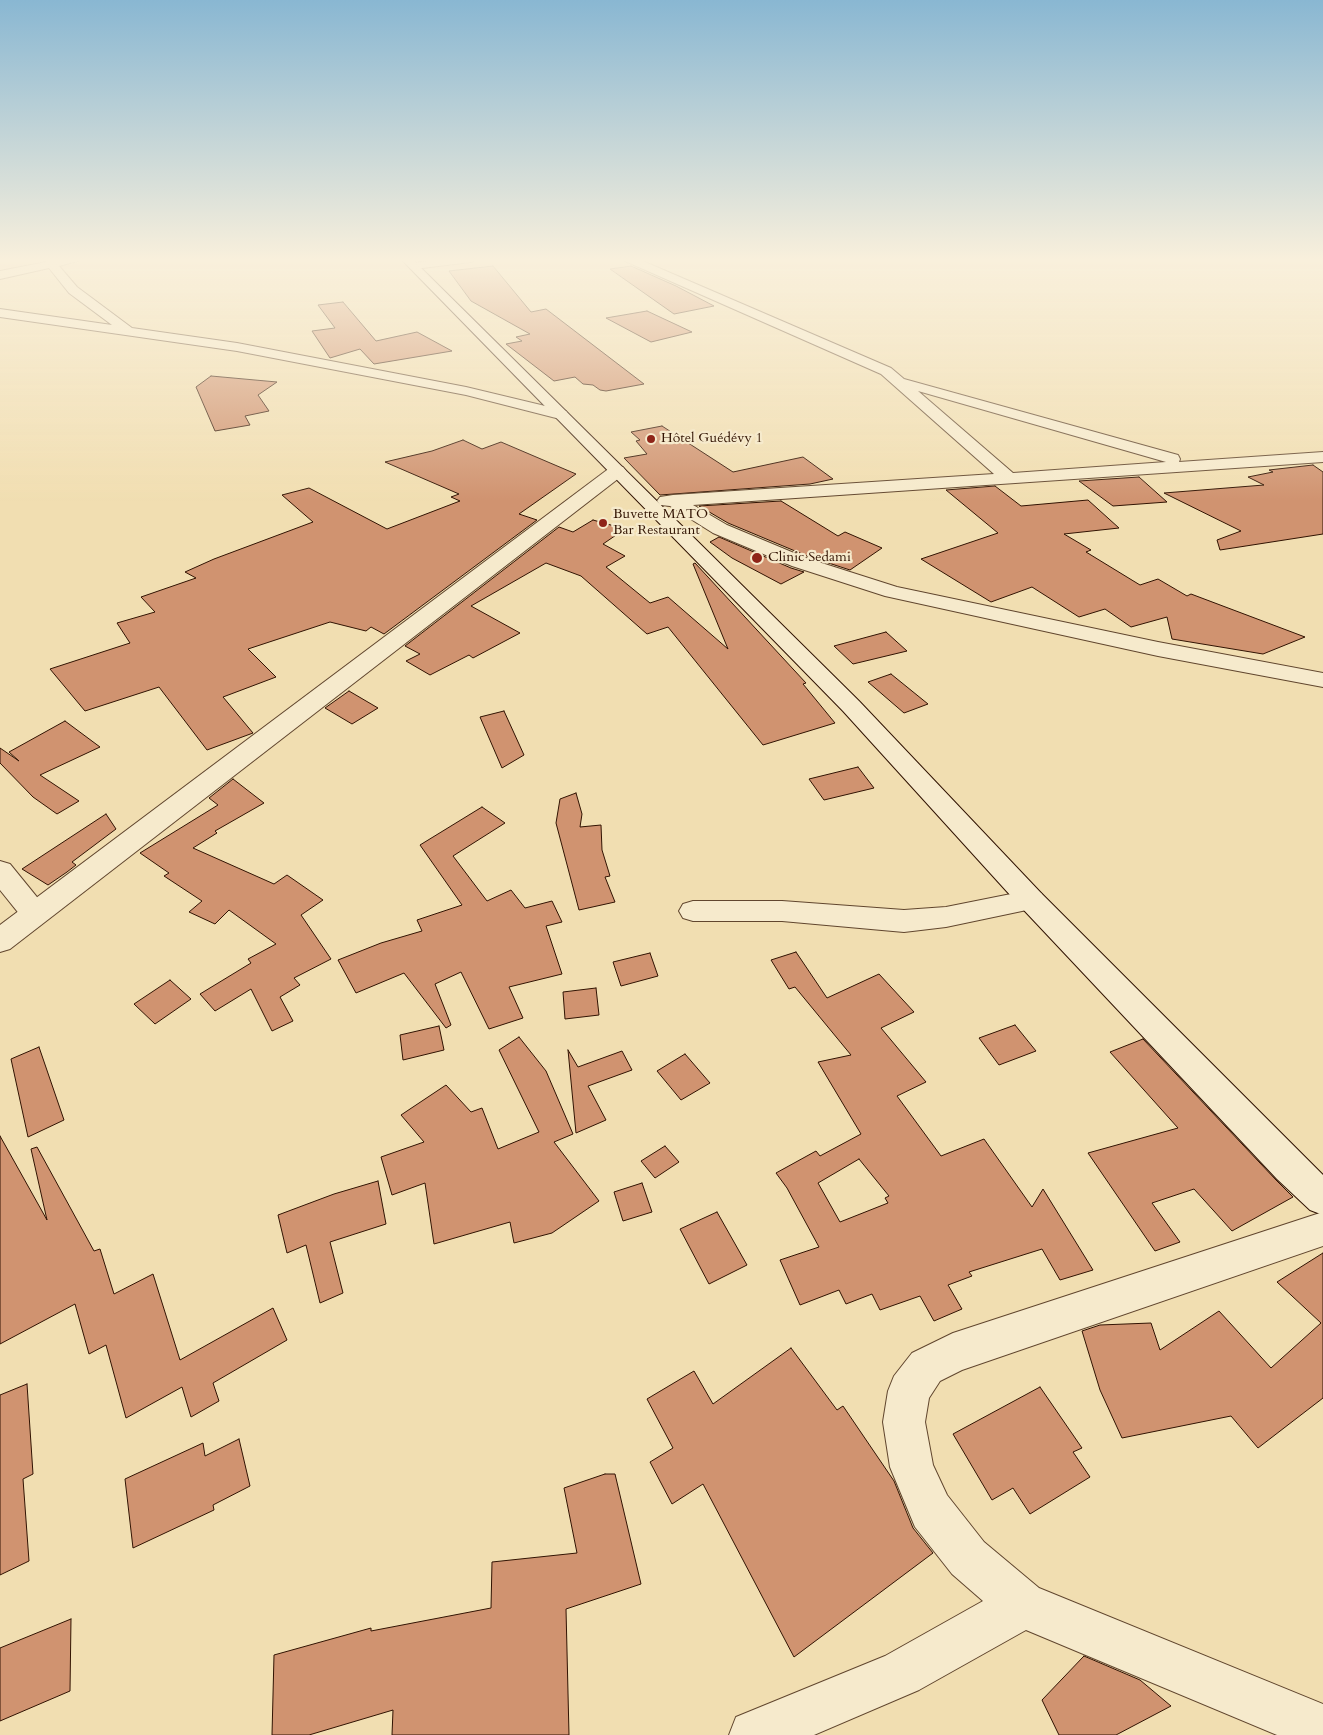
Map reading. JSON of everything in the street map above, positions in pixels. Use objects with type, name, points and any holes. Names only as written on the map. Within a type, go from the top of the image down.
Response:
[{"type":"street","points":[[187,340],[237,347],[466,391],[560,414]]},
{"type":"street","points":[[487,340],[851,706],[1031,900],[1290,1168],[1323,1198]]},
{"type":"street","points":[[816,340],[886,371],[1008,477]]},
{"type":"street","points":[[899,381],[1191,465]]},
{"type":"street","points":[[648,502],[1323,457]]},
{"type":"street","points":[[0,941],[617,471]]},
{"type":"street","points":[[673,500],[720,529],[799,562],[892,592],[1250,667],[1323,680]]},
{"type":"street","points":[[0,871],[35,914]]},
{"type":"street","points":[[693,911],[815,913],[904,921],[946,917],[1031,900]]},
{"type":"street","points":[[1323,1229],[953,1352],[926,1367],[910,1391],[904,1422],[912,1467],[931,1511],[968,1558],[1023,1605],[1323,1730]]},
{"type":"street","points":[[754,1735],[902,1673],[1023,1605]]},
{"type":"building","points":[[318,340],[432,340],[452,351],[374,364],[360,349],[330,358]]},
{"type":"building","points":[[520,340],[586,340],[644,384],[606,391],[600,390],[593,385],[583,384],[575,377],[554,381],[506,344],[522,341]]},
{"type":"building","points":[[211,376],[277,382],[258,395],[269,411],[245,416],[250,425],[215,431],[196,387]]},
{"type":"building","points":[[662,426],[733,472],[803,457],[833,479],[810,484],[660,495],[624,458],[647,454],[636,441],[640,440],[631,432]]},
{"type":"building","points":[[463,440],[482,449],[501,442],[576,474],[519,514],[537,520],[384,634],[371,627],[366,631],[330,622],[248,649],[276,677],[223,697],[253,733],[207,750],[159,687],[85,711],[50,669],[130,643],[117,623],[155,612],[141,597],[196,578],[185,572],[214,559],[313,522],[282,495],[309,488],[387,529],[460,501],[451,497],[459,494],[385,462],[432,451]]},
{"type":"building","points":[[1313,465],[1323,472],[1323,534],[1220,550],[1217,540],[1241,531],[1164,493],[1264,485],[1248,477],[1273,472],[1269,470]]},
{"type":"building","points":[[1139,477],[1167,502],[1113,506],[1079,481]]},
{"type":"building","points":[[995,486],[1021,506],[1088,500],[1119,528],[1064,534],[1091,550],[1086,552],[1140,585],[1158,579],[1187,596],[1191,594],[1305,637],[1263,654],[1172,639],[1167,617],[1131,627],[1105,609],[1079,617],[1032,587],[991,602],[921,559],[998,533],[946,490]]},
{"type":"building","points":[[781,501],[838,536],[845,532],[882,548],[850,570],[807,556],[728,523],[699,506]]},
{"type":"building","points":[[593,520],[625,529],[603,544],[625,556],[606,567],[650,603],[668,597],[728,649],[693,564],[695,563],[806,683],[803,684],[835,723],[763,745],[668,627],[647,634],[581,576],[546,563],[471,606],[520,633],[473,658],[469,655],[430,675],[406,661],[420,654],[405,646],[559,527],[573,532]]},
{"type":"building","points":[[719,537],[804,572],[781,584],[732,558],[710,542]]},
{"type":"building","points":[[886,632],[907,651],[853,664],[834,646]]},
{"type":"building","points":[[891,674],[928,704],[904,713],[868,682]]},
{"type":"building","points":[[349,691],[378,708],[352,724],[325,708]]},
{"type":"building","points":[[504,711],[524,755],[502,768],[480,717]]},
{"type":"building","points":[[65,721],[100,747],[40,775],[79,801],[57,814],[33,797],[0,763],[0,748],[19,761],[9,752]]},
{"type":"building","points":[[858,767],[874,788],[824,800],[809,779]]},
{"type":"building","points":[[233,779],[264,803],[215,831],[217,833],[193,848],[274,884],[287,875],[323,900],[301,915],[331,959],[294,978],[300,985],[280,997],[293,1021],[272,1031],[251,989],[215,1011],[200,994],[251,963],[248,959],[276,944],[229,910],[215,924],[189,912],[202,901],[164,876],[169,873],[140,853],[218,805],[209,798]]},
{"type":"building","points":[[576,793],[582,814],[580,827],[601,825],[602,850],[610,876],[605,877],[615,902],[579,910],[556,823],[560,799]]},
{"type":"building","points":[[482,807],[505,823],[453,856],[487,901],[511,890],[525,908],[552,901],[562,922],[546,926],[562,974],[509,987],[523,1018],[489,1029],[461,972],[435,984],[451,1025],[446,1028],[404,973],[356,993],[338,960],[381,943],[422,931],[417,920],[462,905],[420,845]]},
{"type":"building","points":[[106,814],[116,829],[72,862],[76,865],[48,885],[22,869]]},
{"type":"building","points":[[796,952],[827,998],[879,974],[914,1012],[881,1028],[926,1082],[897,1096],[941,1156],[984,1139],[1032,1207],[1043,1189],[1093,1270],[1060,1280],[1042,1249],[969,1272],[972,1276],[948,1285],[962,1309],[934,1321],[920,1296],[880,1310],[872,1294],[846,1304],[839,1290],[800,1305],[780,1260],[819,1247],[787,1188],[776,1173],[816,1151],[820,1156],[861,1134],[818,1062],[851,1055],[795,987],[789,989],[771,960]],"holes":[[[859,1159],[889,1196],[885,1198],[888,1203],[840,1222],[818,1183]]]},
{"type":"building","points":[[650,953],[658,976],[621,986],[613,962]]},
{"type":"building","points":[[170,980],[191,999],[155,1024],[134,1004]]},
{"type":"building","points":[[596,988],[599,1015],[565,1019],[563,992]]},
{"type":"building","points":[[1015,1025],[1036,1051],[999,1065],[979,1038]]},
{"type":"building","points":[[439,1026],[444,1050],[403,1060],[400,1035]]},
{"type":"building","points":[[519,1037],[546,1071],[573,1134],[554,1142],[599,1201],[552,1233],[514,1243],[510,1222],[434,1244],[425,1183],[392,1195],[381,1157],[424,1142],[401,1115],[446,1085],[471,1112],[482,1108],[498,1149],[539,1132],[499,1050]]},
{"type":"building","points":[[1143,1039],[1293,1197],[1232,1231],[1194,1189],[1152,1203],[1180,1242],[1155,1251],[1088,1153],[1178,1128],[1110,1052]]},
{"type":"building","points":[[39,1047],[64,1120],[28,1137],[11,1059]]},
{"type":"building","points":[[568,1050],[578,1067],[622,1051],[632,1070],[588,1086],[606,1120],[576,1133]]},
{"type":"building","points":[[685,1054],[710,1083],[681,1100],[657,1071]]},
{"type":"building","points":[[0,1136],[47,1220],[31,1149],[37,1147],[94,1251],[100,1249],[114,1294],[153,1274],[180,1360],[273,1308],[287,1340],[213,1383],[219,1401],[191,1417],[182,1387],[126,1418],[106,1345],[89,1354],[75,1304],[0,1344]]},
{"type":"building","points":[[665,1146],[679,1162],[655,1178],[641,1161]]},
{"type":"building","points":[[378,1181],[386,1224],[330,1242],[343,1293],[320,1303],[306,1245],[287,1253],[278,1215],[334,1194]]},
{"type":"building","points":[[642,1183],[652,1212],[623,1221],[614,1192]]},
{"type":"building","points":[[717,1212],[747,1265],[709,1284],[680,1229]]},
{"type":"building","points":[[1323,1253],[1323,1398],[1258,1448],[1231,1416],[1122,1438],[1100,1390],[1082,1331],[1100,1325],[1151,1323],[1160,1350],[1219,1311],[1271,1368],[1321,1323],[1277,1282]]},
{"type":"building","points":[[791,1348],[837,1410],[843,1406],[894,1481],[913,1528],[933,1553],[794,1657],[703,1484],[672,1504],[650,1462],[673,1448],[647,1399],[694,1371],[713,1404]]},
{"type":"building","points":[[27,1384],[33,1474],[23,1479],[29,1561],[0,1575],[0,1395]]},
{"type":"building","points":[[1040,1387],[1082,1448],[1073,1452],[1090,1477],[1030,1514],[1013,1488],[992,1500],[953,1434]]},
{"type":"building","points":[[239,1439],[250,1486],[213,1505],[214,1510],[133,1548],[125,1479],[203,1443],[205,1456]]},
{"type":"building","points":[[605,1474],[615,1474],[641,1584],[566,1609],[569,1735],[392,1735],[393,1710],[309,1735],[272,1735],[274,1655],[371,1628],[371,1631],[491,1608],[492,1562],[577,1553],[564,1488]]},
{"type":"building","points":[[71,1619],[70,1691],[0,1721],[0,1648]]},
{"type":"building","points":[[1084,1656],[1140,1680],[1171,1706],[1116,1735],[1059,1735],[1042,1700]]},
{"type":"place","name":"Hôtel Guédévy 1","points":[[651,439]]},
{"type":"place","name":"Buvette MATO Bar Restaurant","points":[[603,523]]},
{"type":"place","name":"Clinic Sedami","points":[[757,558]]}]
